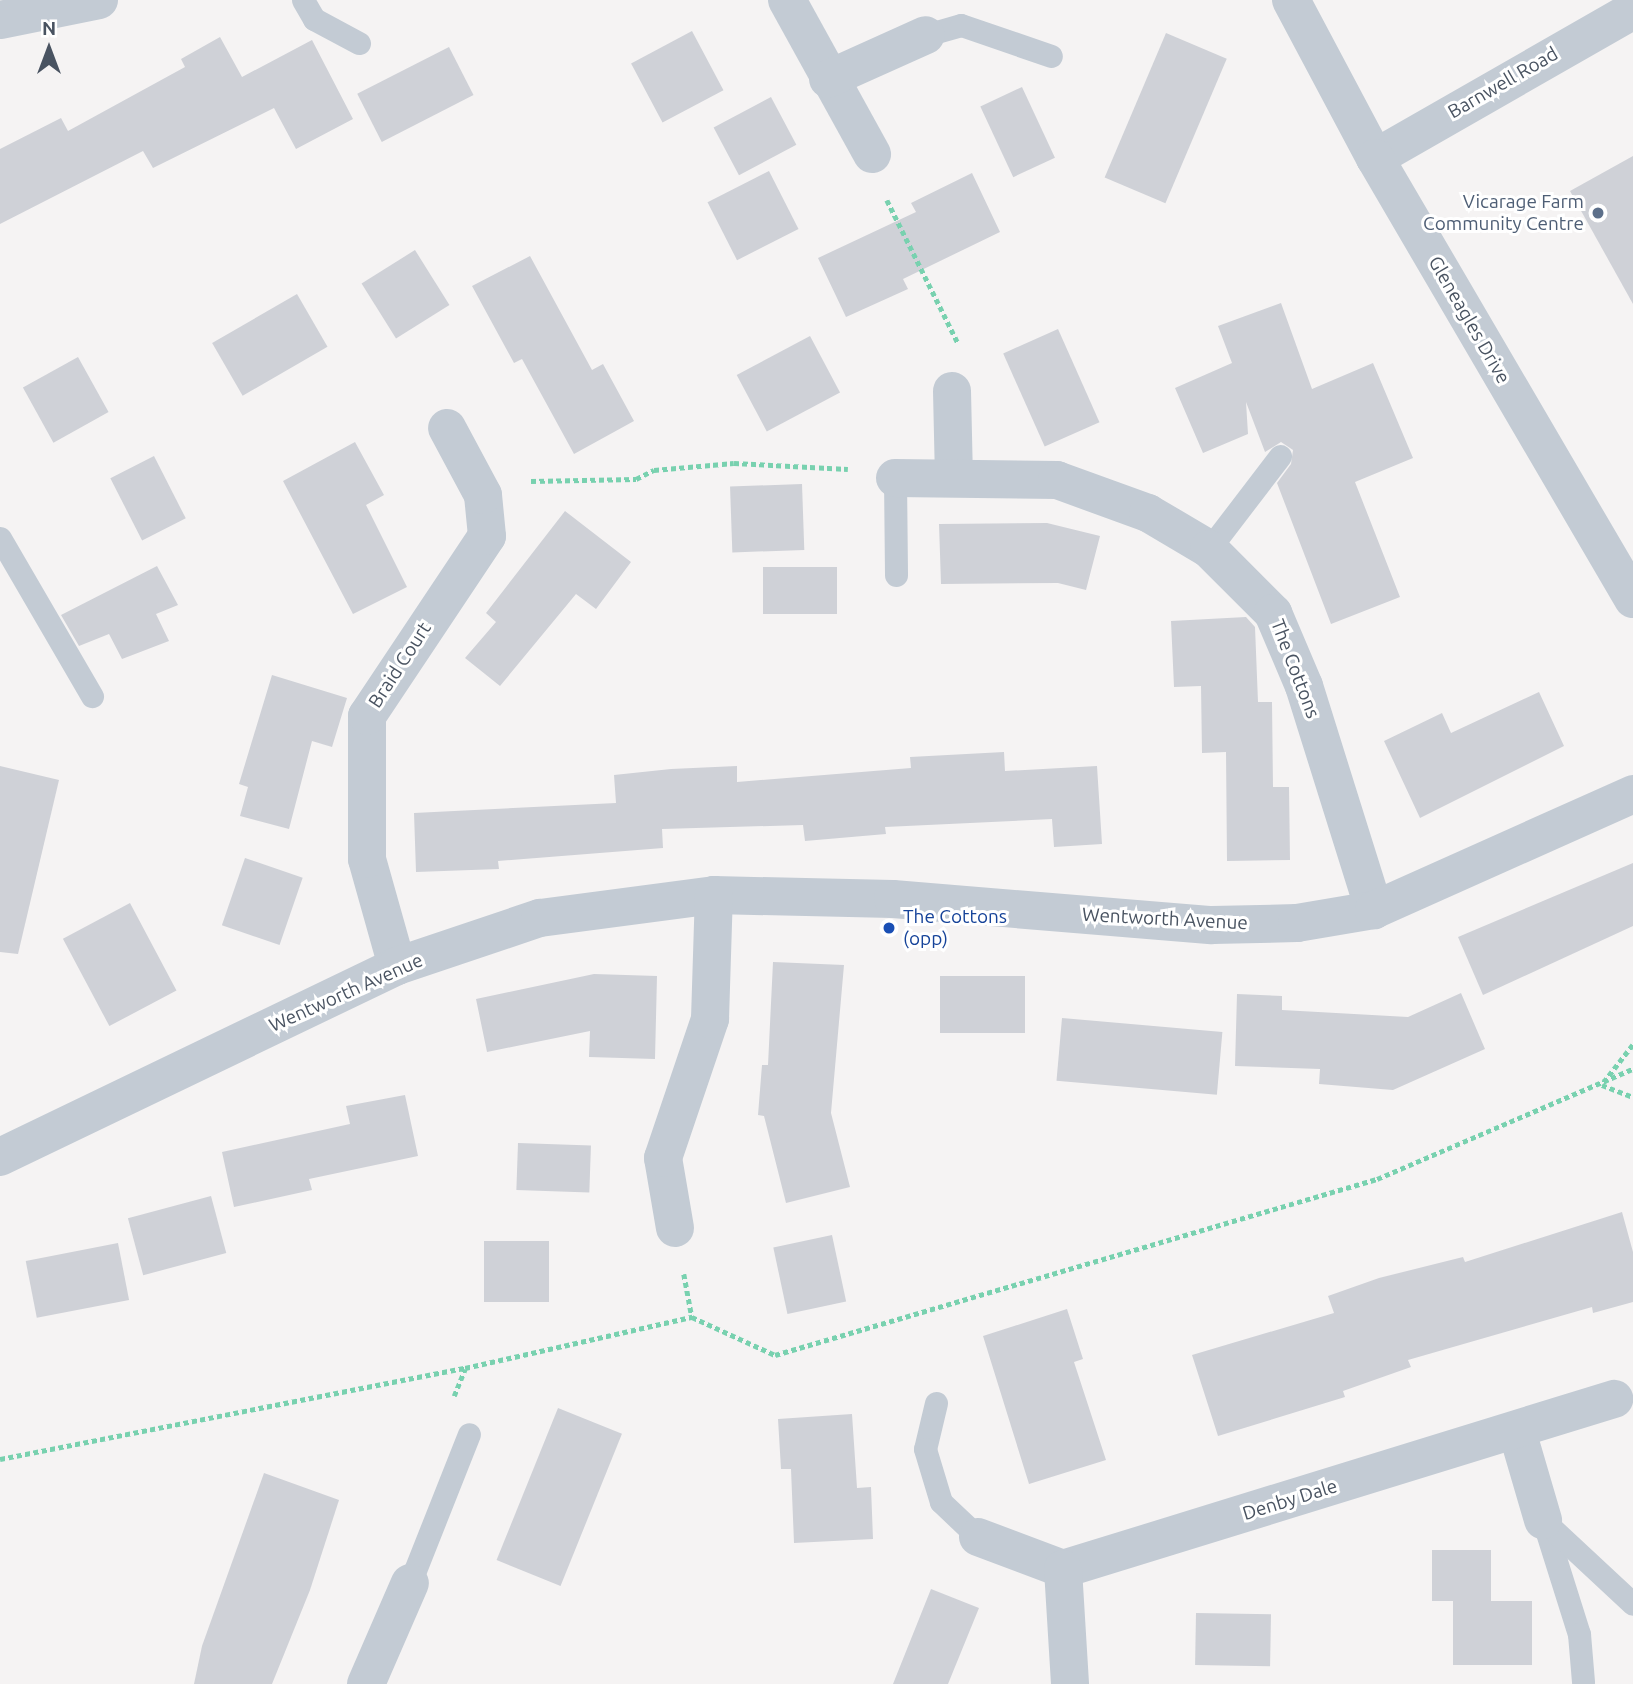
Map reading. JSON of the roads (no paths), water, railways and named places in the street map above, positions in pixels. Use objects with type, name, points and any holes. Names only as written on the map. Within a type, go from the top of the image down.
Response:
[{"type":"street","points":[[0,20],[99,0]]},
{"type":"street","points":[[787,0],[872,155]]},
{"type":"street","name":"Gleneagles Drive","points":[[1292,0],[1375,158],[1633,599]]},
{"type":"street","name":"Barnwell Road","points":[[1375,158],[1633,10]]},
{"type":"street","points":[[828,79],[926,35]]},
{"type":"street","points":[[952,391],[954,478]]},
{"type":"street","name":"Braid Court","points":[[397,966],[367,859],[367,716],[487,536],[483,495],[447,428]]},
{"type":"street","name":"The Cottons","points":[[895,478],[1057,480],[1148,513],[1209,549],[1273,613],[1304,686],[1374,910]]},
{"type":"street","name":"Wentworth Avenue","points":[[0,1157],[397,966],[540,918],[714,895],[893,899],[1212,925],[1297,923],[1374,910],[1633,794]]},
{"type":"street","points":[[676,1228],[663,1158],[710,1019],[714,895]]},
{"type":"street","name":"Denby Dale","points":[[1063,1569],[1517,1431],[1624,1394]]},
{"type":"street","points":[[1517,1431],[1543,1520]]},
{"type":"street","points":[[978,1536],[1063,1569],[1070,1684]]},
{"type":"street","points":[[366,1684],[410,1583]]},
{"type":"lane","points":[[303,0],[314,19],[359,43]]},
{"type":"lane","points":[[926,35],[961,25],[1051,56]]},
{"type":"lane","points":[[1209,549],[1280,456]]},
{"type":"lane","points":[[895,478],[896,575]]},
{"type":"lane","points":[[0,538],[92,696]]},
{"type":"lane","points":[[936,1403],[925,1450],[941,1502],[978,1536]]},
{"type":"lane","points":[[410,1583],[469,1434]]},
{"type":"lane","points":[[1543,1520],[1633,1604]]},
{"type":"lane","points":[[1543,1520],[1579,1634],[1583,1682]]},
{"type":"place","name":"Vicarage Farm Community Centre","points":[[1598,213]]},
{"type":"place","name":"The Cottons (opp)","points":[[889,928]]}]
